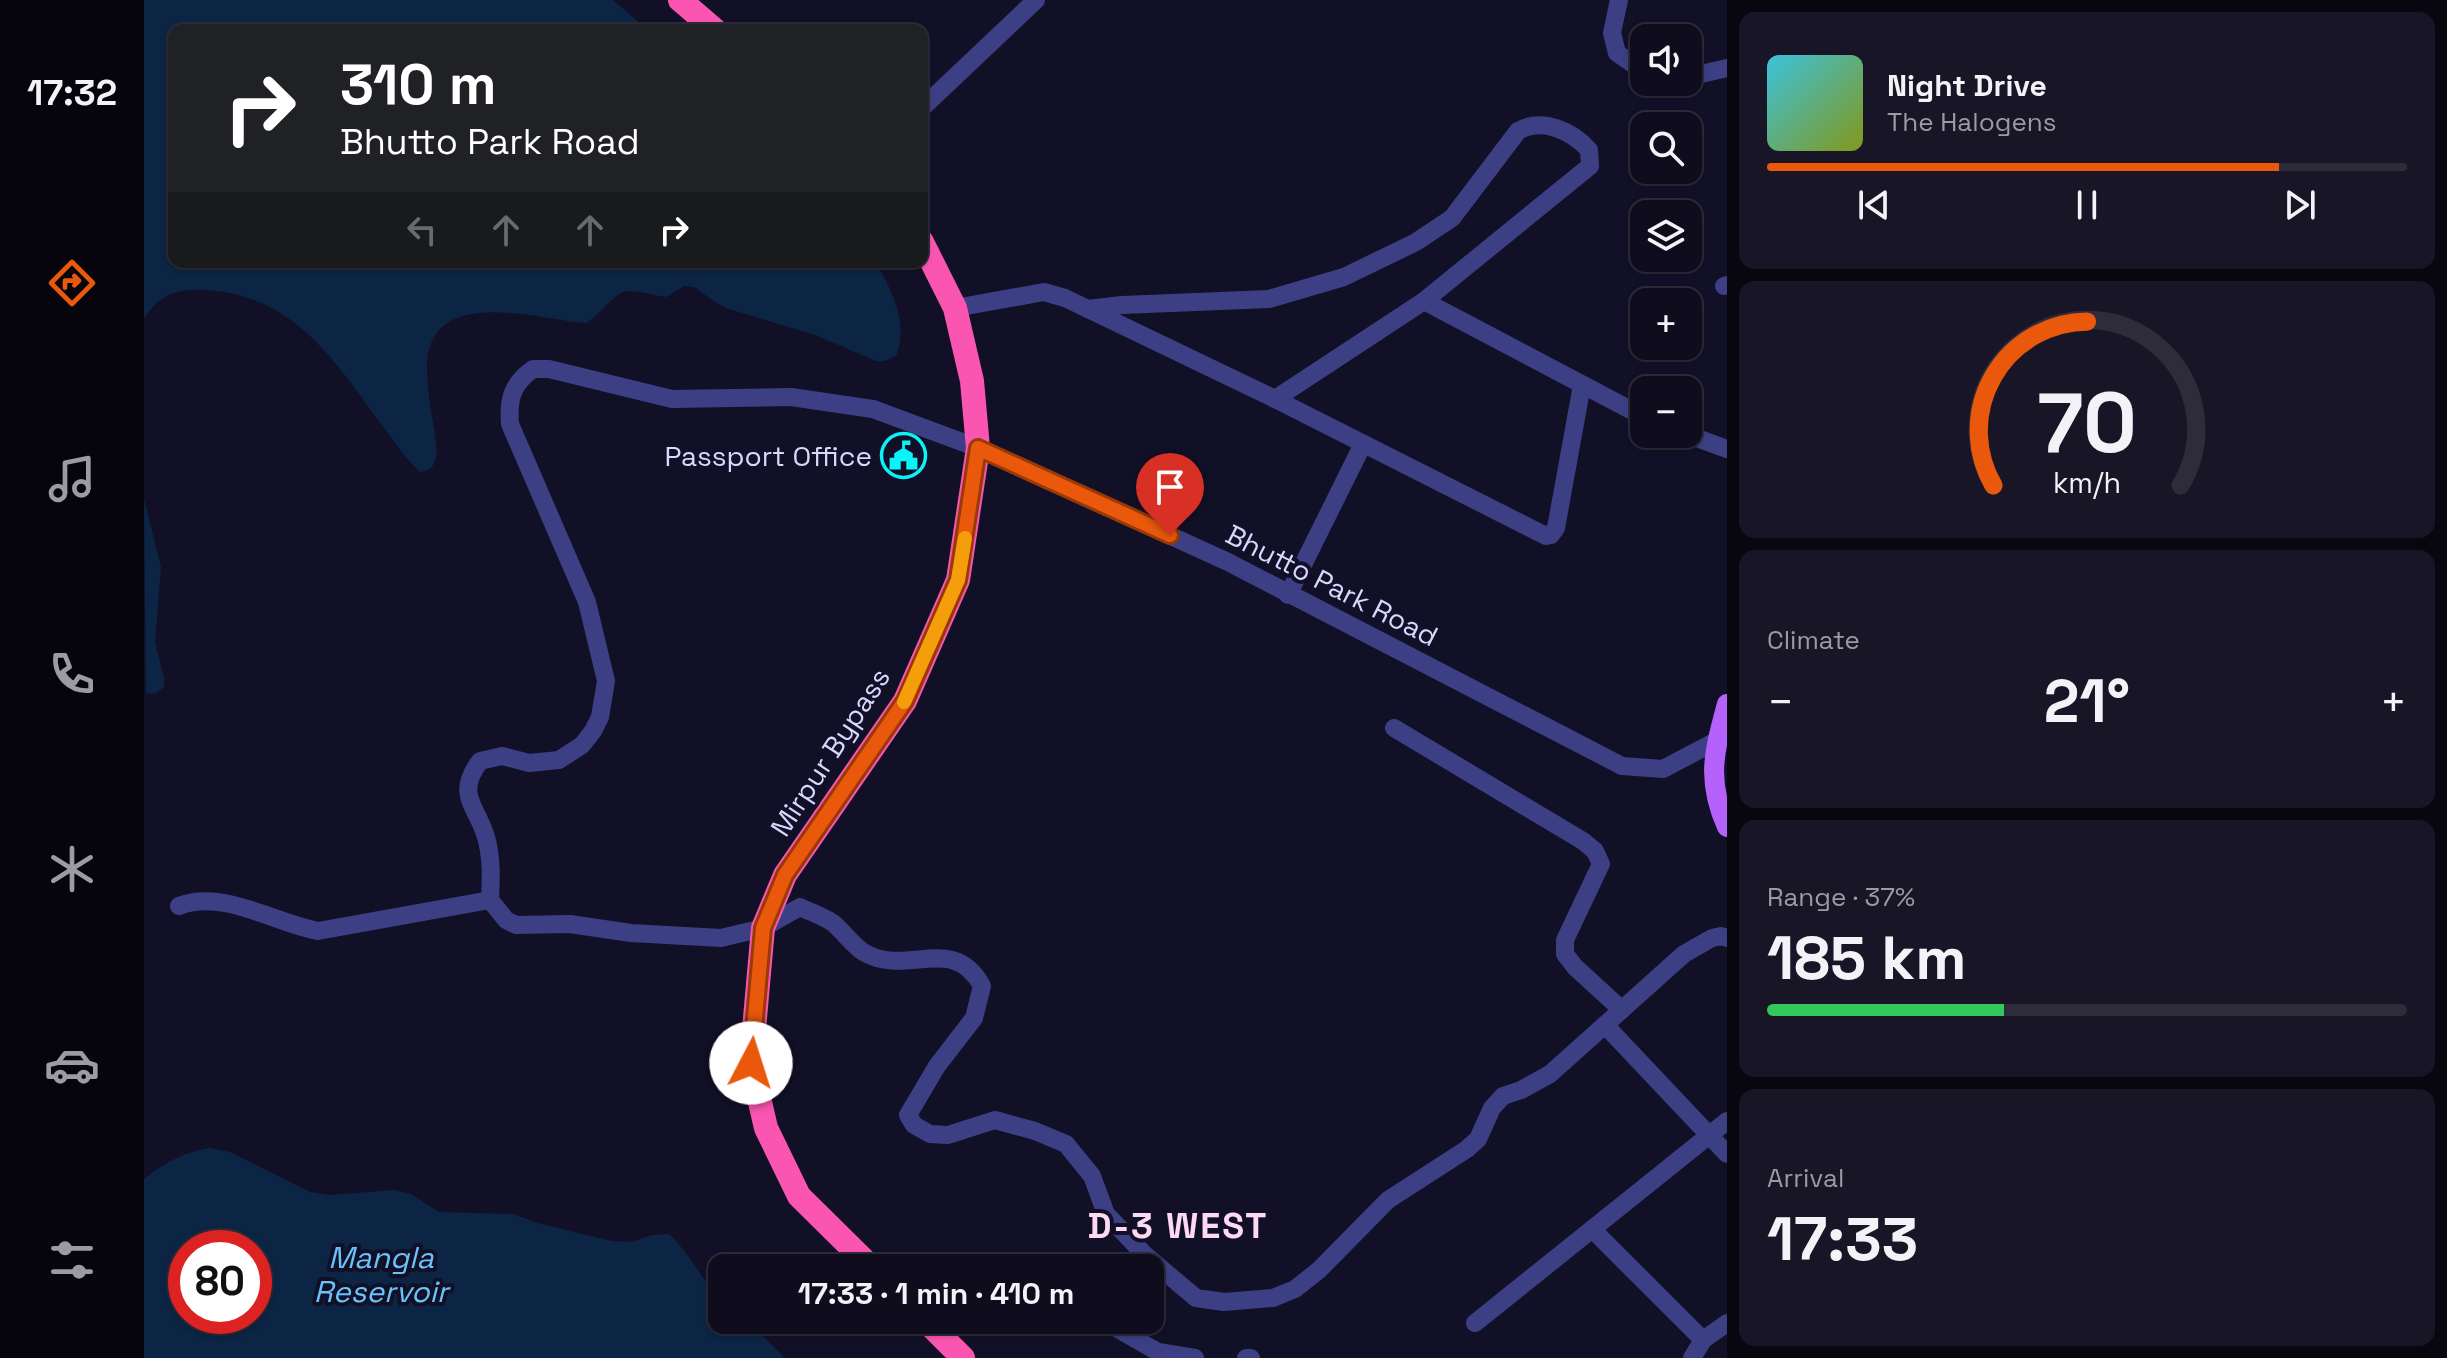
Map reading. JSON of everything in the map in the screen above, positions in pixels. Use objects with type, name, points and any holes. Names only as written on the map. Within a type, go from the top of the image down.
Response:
[{"type":"highway","points":[[680,0],[708,24]]},
{"type":"highway","name":"Mirpur Bypass","points":[[858,1254],[799,1196],[766,1128],[751,1063],[763,928],[785,875],[905,701],[958,580],[978,448],[972,381],[955,308],[928,254]]},
{"type":"highway","points":[[939,1334],[963,1358]]},
{"type":"main road","points":[[1727,704],[1714,755],[1715,800],[1727,827]]},
{"type":"street","points":[[928,102],[1036,0]]},
{"type":"street","points":[[1619,0],[1612,33],[1617,53],[1630,62]]},
{"type":"street","points":[[1702,74],[1727,68]]},
{"type":"street","points":[[1088,309],[1269,299],[1344,277],[1416,242],[1452,218],[1518,131],[1528,125],[1552,127],[1573,136],[1589,150],[1590,166],[1424,301],[1275,399]]},
{"type":"street","points":[[955,308],[1044,292],[1088,309],[1275,399],[1529,530],[1551,535],[1556,528],[1582,385]]},
{"type":"street","points":[[1424,301],[1630,410]]},
{"type":"street","name":"Bhutto Park Road","points":[[490,900],[492,870],[485,836],[467,798],[471,773],[480,761],[502,756],[529,763],[559,760],[582,745],[600,717],[606,681],[587,602],[510,424],[509,401],[523,376],[533,369],[549,369],[672,399],[791,397],[873,409],[978,448],[1228,562],[1622,766],[1663,769],[1718,740]]},
{"type":"street","points":[[1702,440],[1727,449]]},
{"type":"street","points":[[1288,595],[1363,444]]},
{"type":"street","points":[[1394,728],[1595,851],[1601,864],[1565,940],[1565,954],[1622,1010]]},
{"type":"street","points":[[179,906],[194,900],[229,905],[318,931],[490,900],[506,920],[527,927],[570,924],[631,933],[721,938],[763,928],[800,907],[831,922],[865,953],[888,959],[946,958],[962,961],[974,970],[982,986],[974,1018],[937,1066],[908,1115],[914,1125],[930,1134],[948,1135],[995,1120],[1066,1144],[1092,1176],[1106,1214],[1145,1255],[1196,1298],[1224,1302],[1273,1298],[1295,1289],[1319,1270],[1388,1200],[1478,1139],[1492,1108],[1503,1096],[1550,1074],[1684,954],[1712,938],[1727,938]]},
{"type":"street","points":[[1605,1025],[1727,1154]]},
{"type":"street","points":[[1475,1323],[1727,1121]]},
{"type":"street","points":[[1592,1229],[1703,1340]]},
{"type":"street","points":[[1692,1358],[1703,1340],[1727,1323]]},
{"type":"street","points":[[1127,1334],[1158,1352],[1195,1358]]},
{"type":"water","points":[[144,0],[613,0],[641,24],[168,24],[168,268],[879,268],[893,296],[901,332],[896,356],[876,361],[815,335],[729,309],[694,287],[684,286],[666,297],[636,291],[622,292],[586,323],[491,312],[467,315],[447,323],[433,338],[427,374],[437,450],[433,465],[420,472],[328,355],[287,318],[263,304],[236,295],[186,290],[162,299],[144,319]]},
{"type":"water","points":[[144,499],[161,567],[155,643],[164,678],[164,687],[156,693],[146,694]]},
{"type":"water","name":"Mangla Reservoir","points":[[210,1148],[230,1152],[310,1192],[331,1195],[394,1190],[411,1194],[439,1212],[513,1214],[612,1241],[632,1242],[652,1235],[669,1234],[708,1284],[708,1334],[760,1334],[785,1358],[144,1358],[144,1179],[191,1152]]},
{"type":"slow traffic","points":[[904,702],[958,580],[965,538]]},
{"type":"place","name":"Passport Office","points":[[903,456]]},
{"type":"district","name":"D-3 WEST","points":[[1178,1226]]},
{"type":"route","points":[[751,1063],[763,928],[785,875],[905,701],[958,580],[978,448],[1170,535]]}]
